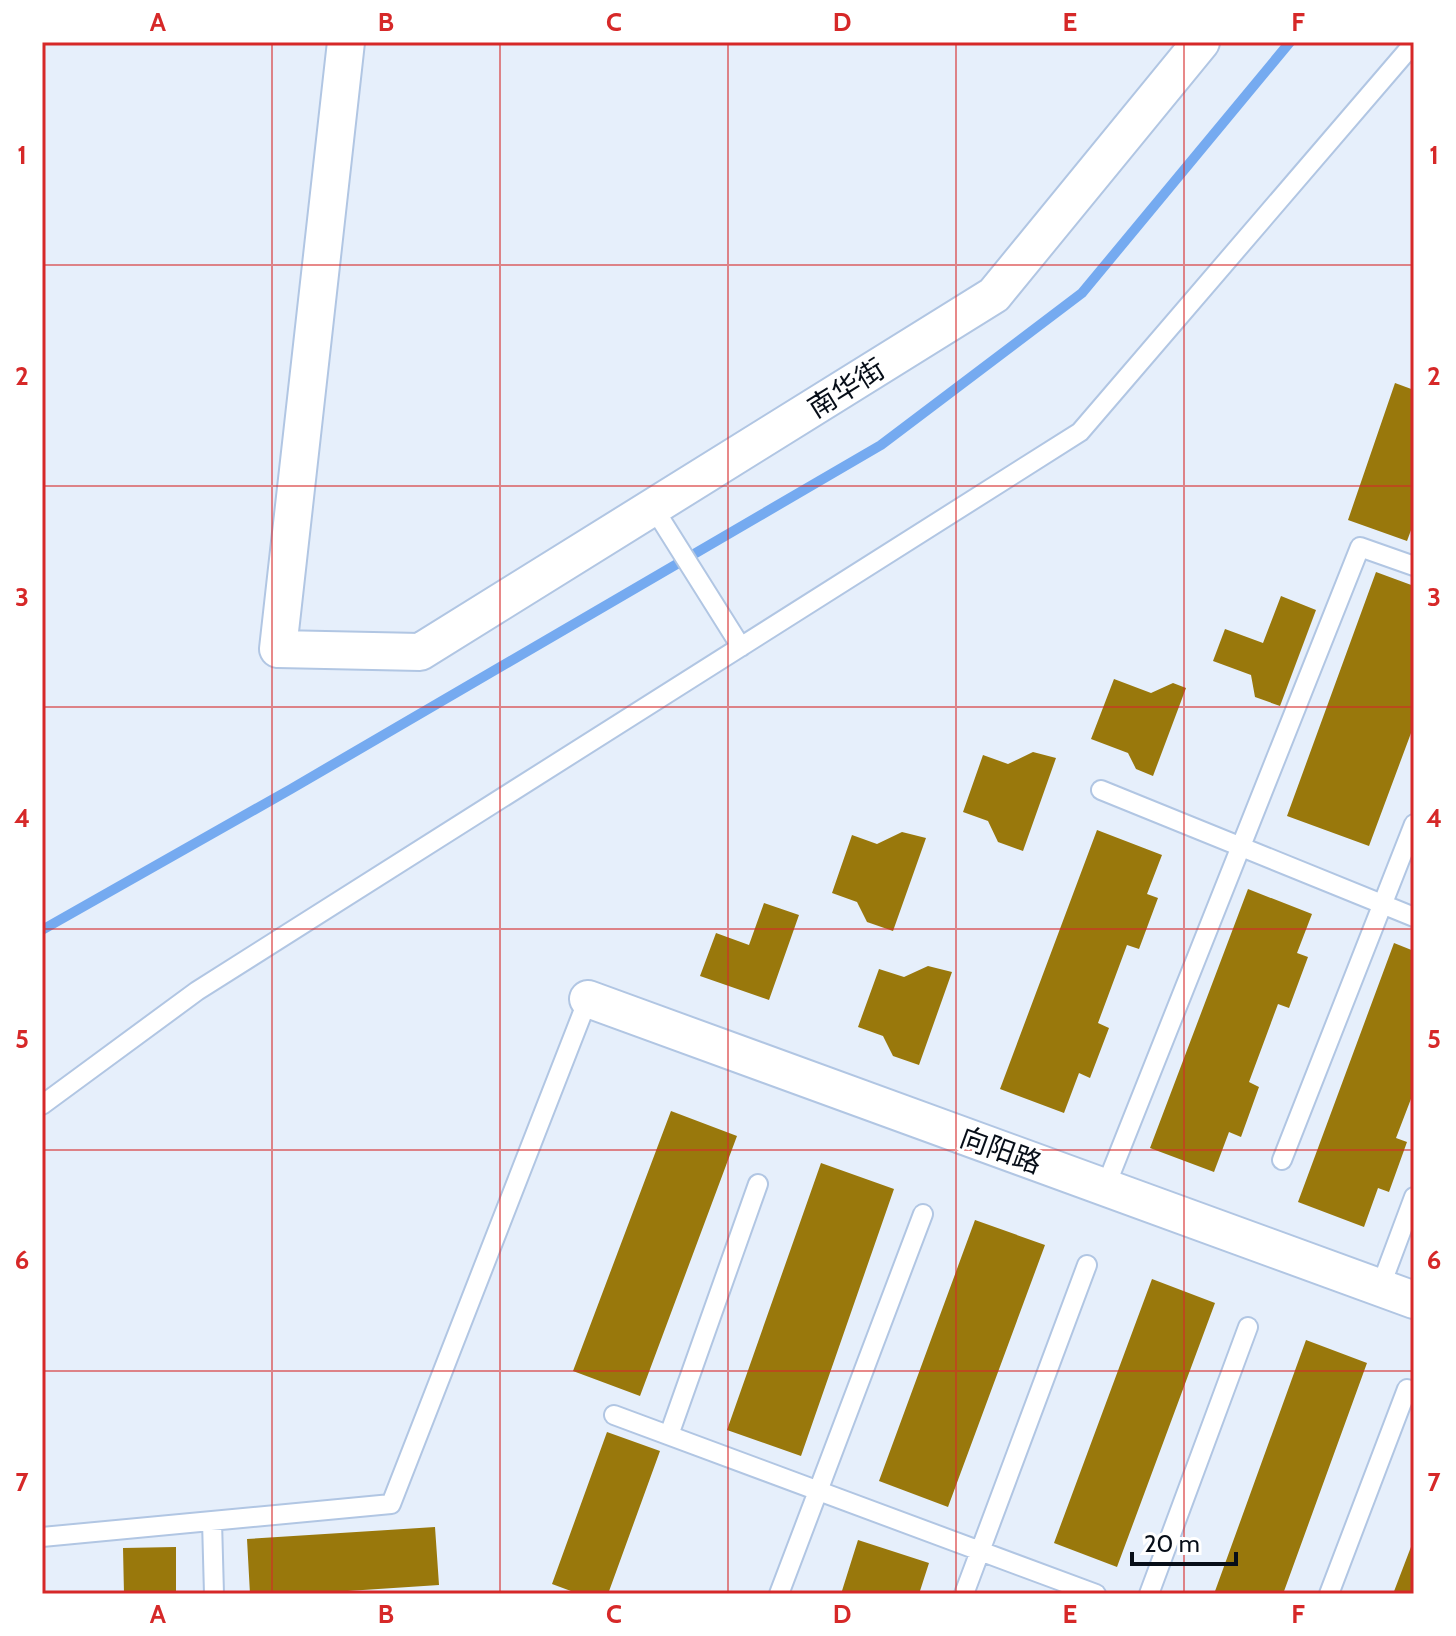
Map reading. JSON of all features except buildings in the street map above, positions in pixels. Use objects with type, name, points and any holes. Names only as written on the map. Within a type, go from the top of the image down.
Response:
[{"type":"street","name":"南华街","points":[[346,42],[278,649],[420,652],[994,295],[1201,42]]},
{"type":"street","name":"向阳路","points":[[588,999],[1414,1300]]},
{"type":"lane","points":[[42,1105],[197,991],[1080,432],[1414,43]]},
{"type":"lane","points":[[653,507],[741,647]]},
{"type":"lane","points":[[1105,1188],[1360,547],[1414,566]]},
{"type":"lane","points":[[1101,790],[1414,917]]},
{"type":"lane","points":[[1282,1160],[1414,824]]},
{"type":"lane","points":[[42,1537],[391,1504],[588,999]]},
{"type":"lane","points":[[669,1435],[758,1184]]},
{"type":"lane","points":[[1380,1288],[1414,1197]]},
{"type":"lane","points":[[779,1594],[923,1214]]},
{"type":"lane","points":[[964,1594],[1087,1265]]},
{"type":"lane","points":[[1149,1594],[1248,1327]]},
{"type":"lane","points":[[1329,1594],[1407,1389]]},
{"type":"lane","points":[[614,1415],[1096,1594]]},
{"type":"lane","points":[[212,1521],[214,1594]]},
{"type":"waterway","points":[[42,930],[291,789],[881,445],[1082,293],[1290,42]]}]
